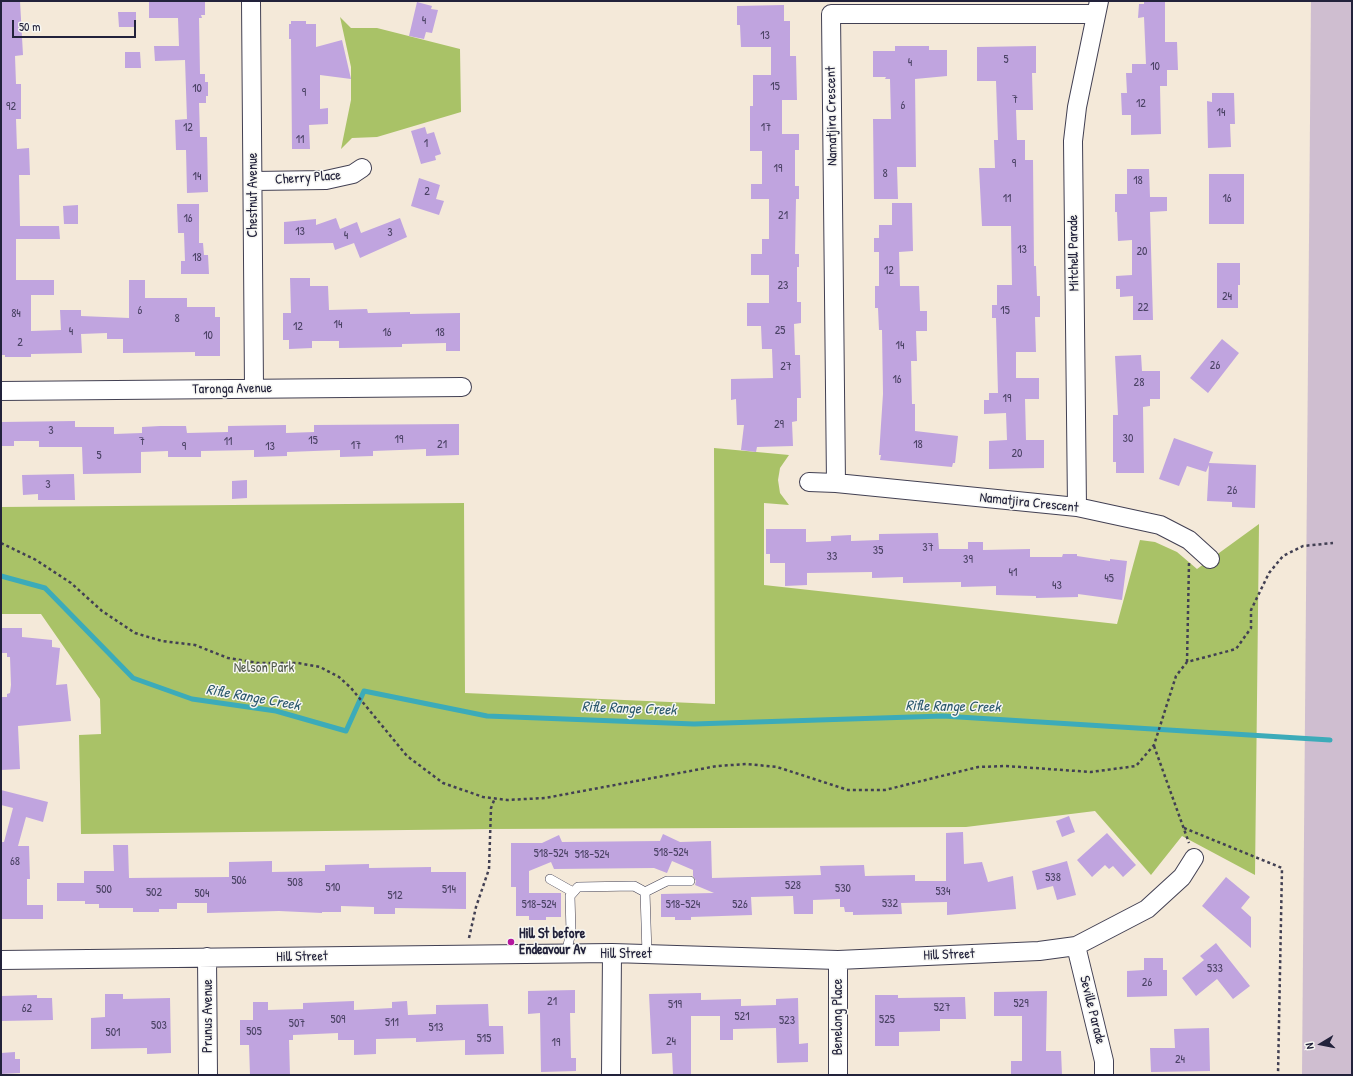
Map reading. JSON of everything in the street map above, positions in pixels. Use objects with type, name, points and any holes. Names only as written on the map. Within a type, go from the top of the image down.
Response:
[{"type":"street","name":"Chestnut Avenue","points":[[251,1],[254,388]]},
{"type":"street","name":"Namatjira Crescent","points":[[836,483],[831,14],[1098,7]]},
{"type":"street","name":"Mitchell Parade","points":[[1077,507],[1073,141],[1077,107],[1098,7]]},
{"type":"street","name":"Cherry Place","points":[[253,181],[326,180],[353,174],[362,168]]},
{"type":"street","name":"Taronga Avenue","points":[[1,391],[462,387]]},
{"type":"street","name":"Namatjira Crescent","points":[[809,482],[836,483],[1077,507],[1160,525],[1189,540],[1210,559]]},
{"type":"street","name":"Hill Street","points":[[1,960],[612,953],[838,960],[1017,953],[1076,946],[1148,908],[1182,877],[1194,858]]},
{"type":"street","name":"Seville Parade","points":[[1076,946],[1104,1061],[1104,1075]]},
{"type":"street","points":[[611,1075],[612,953]]},
{"type":"street","name":"Prunus Avenue","points":[[207,958],[208,1075]]},
{"type":"street","name":"Benelong Place","points":[[838,960],[838,1075]]},
{"type":"lane","points":[[550,880],[573,892]]},
{"type":"lane","points":[[646,892],[667,881],[690,881]]},
{"type":"lane","points":[[566,954],[571,932],[570,896],[578,887],[634,886],[646,892]]},
{"type":"lane","points":[[646,892],[647,954]]},
{"type":"path","points":[[1187,662],[1189,540]]},
{"type":"path","points":[[1,543],[36,560],[71,582],[102,610],[135,633],[162,641],[195,645],[228,658],[258,663],[298,663],[320,667],[339,677],[351,688],[407,756],[443,782],[483,797],[507,800],[546,798],[717,766],[747,764],[777,767],[848,790],[885,790],[978,767],[1006,766],[1091,772],[1136,766],[1154,745],[1176,676],[1187,662],[1236,649],[1250,628],[1251,610],[1269,573],[1283,556],[1303,546],[1333,543]]},
{"type":"path","points":[[1154,745],[1194,858]]},
{"type":"path","points":[[461,955],[471,934],[476,907],[489,869],[491,808],[495,798]]},
{"type":"path","points":[[1184,828],[1282,868],[1278,1075]]},
{"type":"shaded area","points":[[1311,1],[1352,1],[1352,1075],[1302,1075]]},
{"type":"green space","points":[[340,17],[351,28],[377,28],[460,49],[461,112],[377,137],[352,138],[341,149],[351,100],[351,67]]},
{"type":"green space","name":"Nelson Park","points":[[714,448],[789,455],[780,468],[778,480],[780,493],[789,505],[764,503],[764,585],[1117,624],[1140,540],[1155,542],[1177,552],[1197,569],[1259,524],[1255,875],[1182,836],[1151,875],[1095,811],[966,827],[489,829],[81,834],[79,735],[101,734],[100,699],[41,614],[1,614],[1,507],[464,503],[465,693],[715,704]]},
{"type":"building","points":[[20,1],[23,55],[15,56],[16,84],[21,84],[21,119],[16,119],[17,149],[29,148],[30,175],[19,175],[20,226],[59,226],[60,239],[16,239],[16,280],[54,280],[54,295],[31,295],[31,331],[61,330],[60,310],[81,310],[81,316],[129,318],[129,280],[145,280],[145,298],[187,298],[187,307],[215,307],[215,317],[220,317],[220,356],[195,356],[195,352],[123,353],[123,339],[107,339],[107,333],[81,334],[82,353],[31,354],[31,357],[5,357],[5,355],[1,355],[1,2]]},
{"type":"building","points":[[149,1],[205,1],[205,15],[201,15],[202,18],[199,18],[200,74],[205,74],[205,82],[208,82],[208,96],[206,96],[206,103],[199,103],[200,137],[207,137],[208,192],[187,193],[186,150],[176,150],[175,120],[187,119],[185,60],[155,61],[154,46],[179,46],[178,18],[149,18]]},
{"type":"building","points":[[1144,1],[1165,1],[1165,42],[1177,42],[1178,70],[1167,70],[1167,86],[1160,86],[1161,134],[1131,135],[1131,115],[1122,115],[1121,93],[1127,93],[1126,73],[1132,73],[1132,64],[1146,64],[1144,17],[1138,18],[1139,4],[1144,4]]},
{"type":"building","points":[[417,2],[432,6],[431,9],[438,10],[432,33],[426,32],[424,39],[409,36]]},
{"type":"building","points":[[784,5],[784,21],[790,21],[790,56],[796,56],[797,100],[782,100],[782,134],[799,134],[799,150],[795,150],[795,186],[799,186],[799,199],[796,199],[795,254],[799,254],[799,267],[797,267],[797,302],[801,302],[801,323],[794,324],[795,355],[800,355],[801,398],[797,398],[797,421],[792,422],[793,446],[757,447],[756,452],[741,450],[744,425],[737,425],[736,399],[731,400],[731,379],[773,378],[772,349],[762,349],[761,326],[747,326],[747,303],[769,303],[769,275],[751,275],[751,254],[762,254],[762,239],[769,239],[769,199],[751,199],[751,184],[762,184],[762,151],[750,151],[750,106],[753,106],[753,75],[771,75],[771,47],[741,47],[740,25],[737,25],[737,6]]},
{"type":"building","points":[[118,12],[136,12],[136,27],[119,27]]},
{"type":"building","points":[[291,21],[306,21],[306,24],[316,24],[316,47],[342,40],[351,79],[320,75],[320,109],[328,108],[328,124],[309,125],[310,149],[292,149],[291,39],[289,39],[289,24],[291,24]]},
{"type":"building","points":[[895,46],[929,46],[929,50],[947,50],[947,76],[915,79],[916,167],[897,167],[898,199],[874,199],[873,119],[891,119],[890,79],[885,79],[886,77],[873,77],[873,51],[895,51]]},
{"type":"building","points":[[1036,46],[1036,73],[1032,73],[1033,110],[1016,110],[1017,140],[1025,140],[1025,160],[1033,160],[1034,266],[1036,266],[1037,296],[1040,296],[1040,317],[1035,317],[1036,352],[1016,352],[1016,378],[1039,378],[1039,399],[1025,399],[1026,440],[1044,440],[1044,468],[989,469],[989,441],[1007,440],[1006,413],[984,414],[984,400],[989,400],[989,393],[998,393],[996,318],[992,318],[992,305],[997,305],[997,285],[1012,285],[1011,226],[982,226],[979,168],[995,168],[994,140],[998,140],[996,81],[977,81],[977,47]]},
{"type":"building","points":[[125,52],[140,52],[141,68],[125,68]]},
{"type":"building","points":[[1212,93],[1234,93],[1235,124],[1230,124],[1231,147],[1208,148],[1207,101],[1212,102]]},
{"type":"building","points":[[425,127],[427,134],[434,132],[441,154],[435,156],[436,160],[421,164],[411,131]]},
{"type":"building","points":[[1127,169],[1149,169],[1150,197],[1167,197],[1167,211],[1150,212],[1153,320],[1133,320],[1133,296],[1120,297],[1120,289],[1116,289],[1116,276],[1132,275],[1132,240],[1118,241],[1117,212],[1115,212],[1115,194],[1127,194]]},
{"type":"building","points":[[1209,174],[1244,174],[1244,224],[1209,224]]},
{"type":"building","points":[[419,178],[440,185],[436,199],[444,201],[439,215],[411,206]]},
{"type":"building","points":[[892,203],[912,203],[913,251],[899,252],[900,286],[919,286],[920,311],[927,311],[927,331],[916,331],[917,361],[911,361],[912,404],[915,404],[915,431],[958,436],[955,463],[953,463],[952,467],[880,460],[881,455],[879,455],[883,394],[882,330],[879,330],[878,308],[875,308],[875,286],[879,286],[879,252],[874,252],[874,238],[879,238],[879,225],[892,225]]},
{"type":"building","points":[[177,204],[199,204],[199,243],[203,243],[204,255],[208,255],[209,274],[181,274],[181,261],[185,261],[184,233],[178,233]]},
{"type":"building","points":[[78,205],[78,224],[64,224],[63,206]]},
{"type":"building","points":[[336,218],[340,229],[357,222],[361,233],[400,218],[407,237],[360,258],[354,243],[335,250],[333,243],[284,244],[284,222],[316,219],[316,225]]},
{"type":"building","points":[[1217,263],[1240,263],[1238,308],[1217,308]]},
{"type":"building","points":[[290,278],[310,278],[310,286],[328,286],[329,310],[367,309],[368,313],[410,312],[410,314],[460,313],[460,351],[446,351],[446,343],[402,344],[402,347],[339,348],[339,341],[312,341],[312,348],[289,349],[289,340],[283,340],[283,313],[291,313]]},
{"type":"building","points":[[1222,339],[1239,353],[1208,393],[1190,378]]},
{"type":"building","points":[[1141,355],[1142,371],[1160,371],[1160,399],[1150,399],[1150,406],[1143,407],[1144,473],[1116,473],[1116,462],[1113,462],[1113,415],[1118,415],[1115,356]]},
{"type":"building","points":[[75,421],[75,427],[114,427],[114,434],[142,433],[142,427],[160,426],[186,426],[187,433],[228,432],[228,426],[286,425],[286,433],[314,432],[314,425],[459,424],[459,455],[426,456],[426,449],[373,451],[373,456],[340,457],[340,450],[287,452],[287,456],[254,457],[254,450],[201,451],[201,457],[168,457],[168,451],[141,452],[141,473],[83,474],[82,447],[39,447],[39,441],[14,441],[14,446],[1,446],[2,422]]},
{"type":"building","points":[[1174,438],[1213,452],[1209,463],[1256,465],[1255,508],[1232,507],[1232,502],[1207,501],[1209,465],[1206,472],[1187,466],[1179,486],[1159,479]]},
{"type":"building","points":[[74,474],[75,500],[38,500],[38,494],[23,495],[22,475]]},
{"type":"building","points":[[247,480],[247,498],[232,499],[232,481]]},
{"type":"building","points":[[766,529],[806,529],[806,542],[831,541],[831,536],[851,535],[851,541],[879,540],[879,534],[938,533],[939,549],[968,549],[968,542],[983,542],[983,550],[1030,549],[1030,557],[1062,557],[1063,554],[1077,554],[1077,556],[1110,561],[1110,559],[1127,561],[1122,600],[1078,594],[1078,597],[1036,598],[1036,596],[996,595],[996,586],[961,587],[961,582],[903,583],[903,577],[872,578],[872,572],[807,573],[807,585],[785,586],[785,563],[770,563],[770,554],[766,554]]},
{"type":"building","points":[[1,628],[22,628],[22,637],[52,640],[52,647],[60,648],[56,685],[67,684],[71,721],[18,726],[20,769],[1,770],[1,697],[7,697],[7,694],[10,693],[11,685],[10,657],[7,657],[7,653],[1,653]]},
{"type":"building","points":[[1,790],[48,802],[43,822],[26,817],[18,846],[29,846],[30,879],[27,879],[27,905],[43,905],[43,919],[1,919],[1,842],[4,842],[13,808],[1,805]]},
{"type":"building","points":[[1069,816],[1075,832],[1062,837],[1056,821]]},
{"type":"building","points":[[963,832],[964,864],[982,862],[988,882],[1013,876],[1016,909],[947,915],[947,902],[901,903],[902,914],[853,915],[853,912],[845,912],[844,907],[840,907],[840,899],[813,900],[813,914],[794,914],[793,896],[751,897],[752,915],[691,917],[691,920],[675,920],[675,917],[661,917],[661,894],[714,893],[695,885],[696,881],[693,876],[693,870],[672,861],[667,873],[654,868],[554,869],[551,862],[529,871],[529,893],[561,893],[561,917],[546,917],[546,920],[529,920],[529,916],[516,916],[516,887],[511,887],[511,843],[542,843],[559,835],[562,842],[660,841],[663,834],[680,842],[711,841],[712,878],[821,875],[820,866],[864,865],[865,876],[915,875],[915,881],[946,881],[946,833]]},
{"type":"building","points":[[1107,833],[1136,865],[1123,877],[1113,866],[1109,869],[1105,865],[1092,877],[1077,860]]},
{"type":"building","points":[[113,845],[128,845],[129,878],[229,877],[229,862],[272,861],[272,872],[325,871],[325,865],[369,864],[369,868],[431,867],[431,872],[466,872],[466,909],[395,908],[395,914],[374,914],[374,907],[341,906],[341,912],[322,913],[279,911],[207,913],[207,903],[177,903],[177,909],[159,909],[159,912],[133,912],[133,908],[99,908],[99,904],[85,904],[85,901],[57,901],[57,883],[84,883],[84,871],[114,871]]},
{"type":"building","points":[[1067,861],[1076,895],[1057,900],[1053,886],[1037,890],[1032,871]]},
{"type":"building","points":[[1226,877],[1250,897],[1241,908],[1251,917],[1251,948],[1202,906]]},
{"type":"building","points":[[1216,943],[1250,986],[1233,999],[1217,979],[1196,996],[1182,978],[1204,960],[1200,956]]},
{"type":"building","points":[[1144,958],[1163,958],[1163,970],[1167,970],[1167,996],[1127,997],[1127,971],[1144,970]]},
{"type":"building","points":[[575,990],[575,1013],[570,1013],[571,1058],[576,1058],[576,1071],[541,1072],[540,1013],[528,1014],[528,991]]},
{"type":"building","points":[[1047,991],[1046,1051],[1061,1051],[1062,1075],[1011,1075],[1011,1061],[1022,1061],[1022,1016],[994,1016],[994,992]]},
{"type":"building","points":[[701,993],[701,1000],[741,999],[741,1006],[776,1005],[776,999],[798,998],[799,1044],[808,1043],[808,1062],[777,1063],[776,1028],[733,1029],[733,1040],[720,1040],[720,1016],[691,1016],[691,1075],[673,1075],[672,1053],[652,1054],[649,994]]},
{"type":"building","points":[[105,994],[123,994],[123,999],[170,998],[171,1053],[147,1054],[147,1048],[91,1049],[91,1018],[105,1017]]},
{"type":"building","points":[[37,995],[37,998],[52,998],[53,1020],[1,1021],[1,996]]},
{"type":"building","points":[[875,995],[898,995],[898,998],[965,997],[966,1019],[940,1019],[940,1031],[899,1032],[899,1046],[875,1046]]},
{"type":"building","points":[[354,1001],[354,1010],[392,1008],[392,1002],[407,1001],[408,1015],[436,1014],[436,1005],[488,1004],[489,1026],[503,1026],[504,1054],[465,1055],[465,1040],[416,1042],[416,1038],[376,1039],[376,1054],[354,1055],[354,1040],[338,1040],[338,1033],[293,1035],[293,1040],[289,1040],[290,1075],[250,1075],[249,1045],[240,1045],[240,1020],[253,1020],[253,1002],[268,1002],[268,1010],[303,1009],[303,1003]]},
{"type":"building","points":[[1209,1028],[1210,1071],[1151,1072],[1150,1048],[1175,1048],[1174,1029]]},
{"type":"building","points":[[15,1052],[15,1059],[20,1059],[20,1073],[1,1074],[1,1053]]},
{"type":"waterway","name":"Rifle Range Creek","points":[[1,576],[45,588],[133,678],[192,699],[276,711],[346,731],[364,691],[487,716],[694,724],[943,716],[1330,740]]},
{"type":"place","name":"Hill St before Endeavour Av","points":[[511,942]]}]
